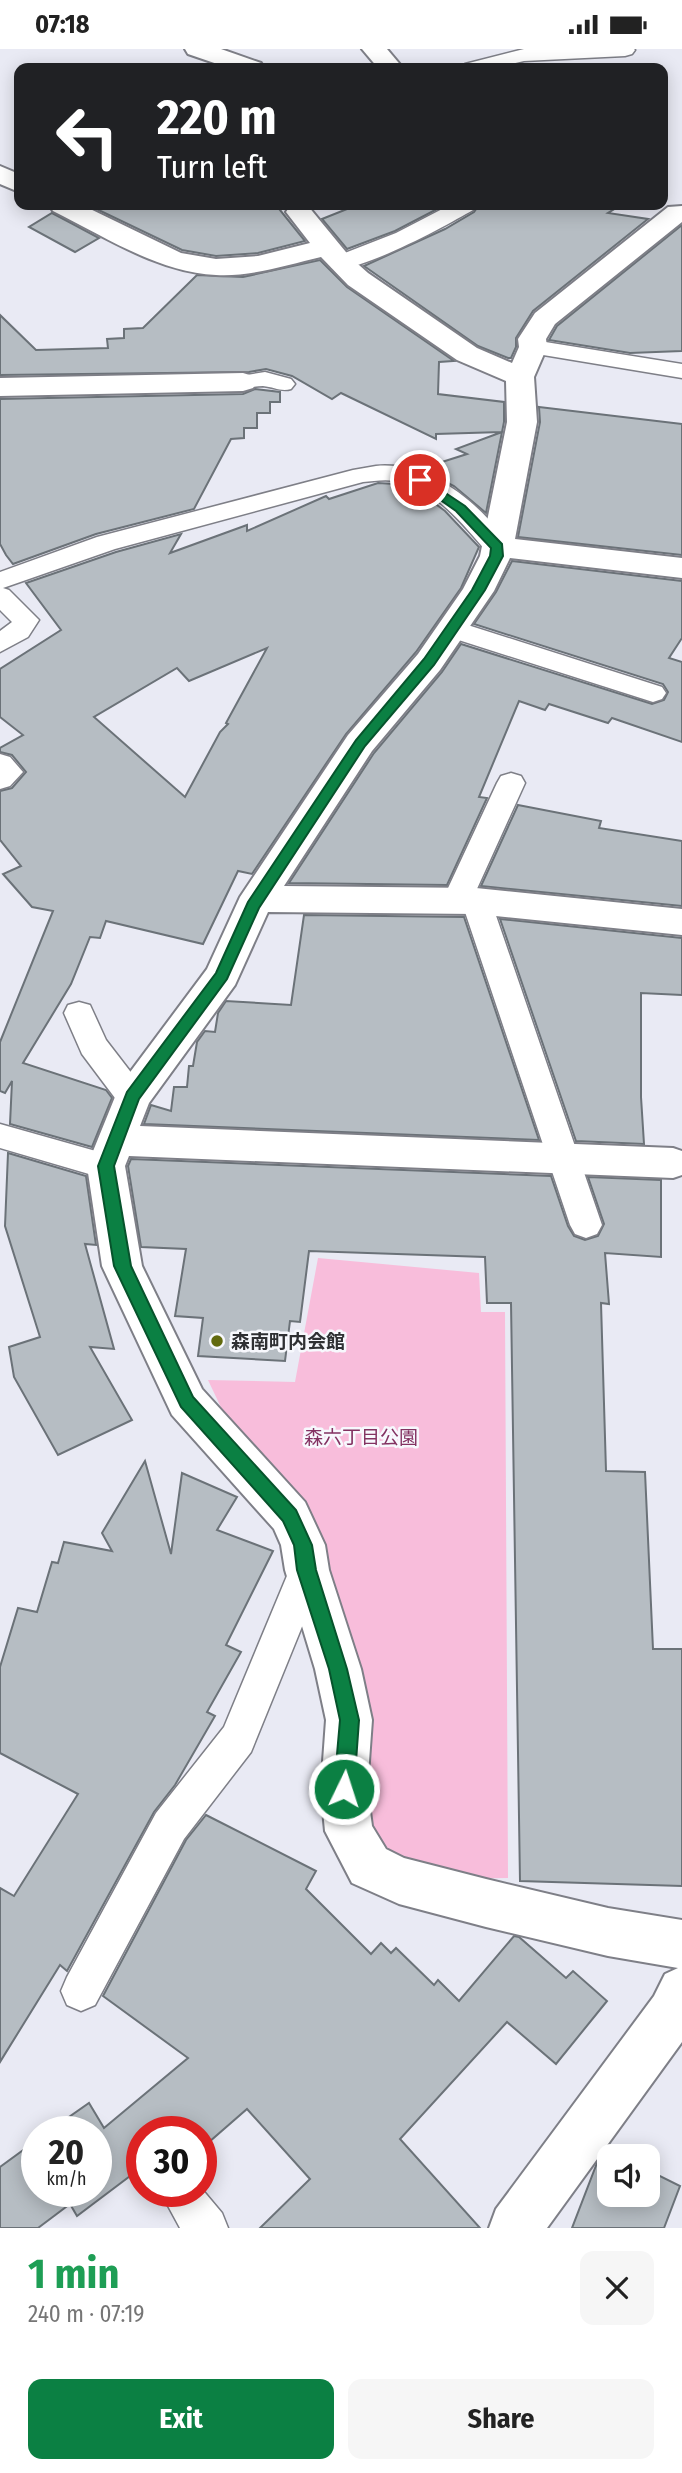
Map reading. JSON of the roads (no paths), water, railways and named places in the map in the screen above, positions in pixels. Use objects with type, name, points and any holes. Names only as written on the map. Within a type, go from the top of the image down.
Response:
[{"type":"street","points":[[197,49],[238,63]]},
{"type":"street","points":[[374,49],[387,63]]},
{"type":"street","points":[[72,210],[174,260],[206,265],[258,264],[333,255]]},
{"type":"street","points":[[672,210],[545,319],[532,339],[526,362],[522,422],[496,556],[478,590],[452,629],[429,662],[360,743],[258,899],[222,975],[132,1097],[110,1153],[122,1266],[187,1402],[290,1516],[303,1545],[307,1570],[338,1669],[349,1720],[344,1789],[349,1831],[369,1865],[399,1880],[486,1903],[608,1932],[682,1944]]},
{"type":"street","points":[[299,212],[333,255],[467,354],[526,362]]},
{"type":"street","points":[[0,387],[6,389],[243,382]]},
{"type":"street","points":[[497,547],[682,568]]},
{"type":"street","points":[[258,899],[466,901],[682,922]]},
{"type":"street","points":[[110,1153],[677,1163]]},
{"type":"street","points":[[515,2228],[672,2014],[682,1991]]},
{"type":"lane","points":[[492,63],[524,55],[625,50]]},
{"type":"lane","points":[[333,255],[394,243],[456,210]]},
{"type":"lane","points":[[526,362],[682,371]]},
{"type":"lane","points":[[243,382],[265,379],[283,384]]},
{"type":"lane","points":[[0,581],[106,543],[374,474],[399,473],[420,480],[460,508],[497,547]]},
{"type":"lane","points":[[0,596],[26,620],[19,631],[0,643]]},
{"type":"lane","points":[[452,629],[653,693]]},
{"type":"lane","points":[[0,764],[9,772],[0,779]]},
{"type":"lane","points":[[511,783],[466,901],[586,1225]]},
{"type":"lane","points":[[79,1013],[93,1046],[132,1097]]},
{"type":"lane","points":[[0,1136],[110,1153]]},
{"type":"lane","points":[[81,1991],[170,1826],[238,1739],[307,1570]]},
{"type":"place","name":"森南町内会館","points":[[217,1341]]},
{"type":"park label","name":"森六丁目公園","points":[[361,1437]]}]
